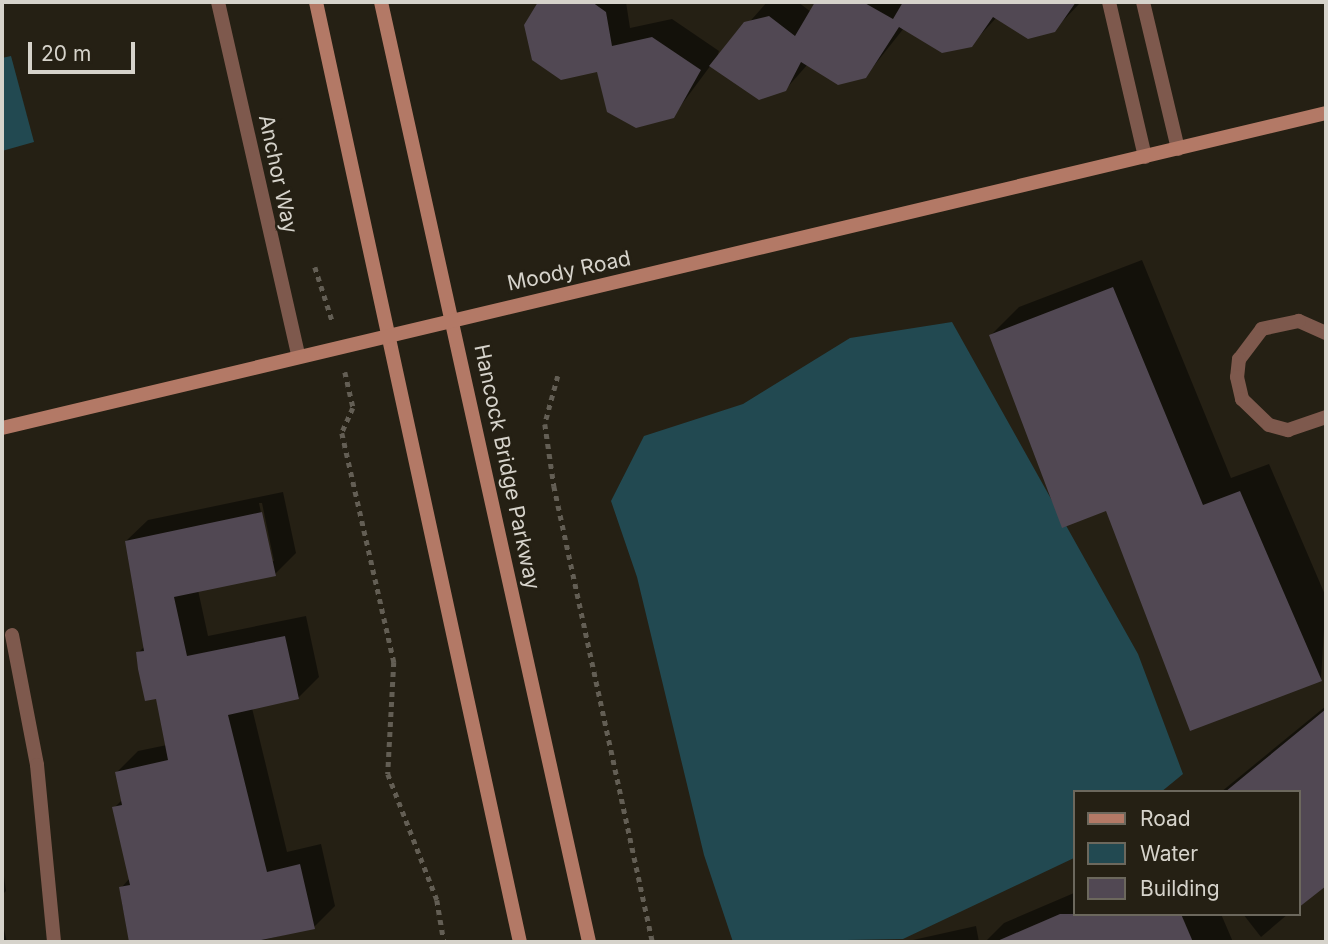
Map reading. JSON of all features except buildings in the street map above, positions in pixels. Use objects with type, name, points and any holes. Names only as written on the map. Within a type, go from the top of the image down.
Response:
[{"type":"main road","points":[[316,2],[385,334],[520,942]]},
{"type":"main road","name":"Hancock Bridge Parkway","points":[[381,2],[589,942]]},
{"type":"main road","name":"Moody Road","points":[[2,428],[385,334],[1326,113]]},
{"type":"street","name":"Anchor Way","points":[[218,2],[298,355]]},
{"type":"street","points":[[1109,2],[1145,157]]},
{"type":"street","points":[[1143,2],[1178,149]]},
{"type":"street","points":[[1324,424],[1288,430],[1269,425],[1242,399],[1237,377],[1244,350],[1262,329],[1299,321],[1326,334]]},
{"type":"street","points":[[12,635],[37,765],[54,942]]},
{"type":"path","points":[[315,267],[339,345],[353,408],[342,433],[394,662],[388,774],[437,900],[444,942]]},
{"type":"path","points":[[558,376],[545,424],[554,486],[653,942]]},
{"type":"water","points":[[11,56],[34,142],[2,151],[2,58]]},
{"type":"water","points":[[952,322],[1138,654],[1183,774],[1163,790],[1072,790],[1072,859],[903,939],[733,942],[704,855],[637,577],[611,501],[644,436],[743,404],[850,338]]}]
